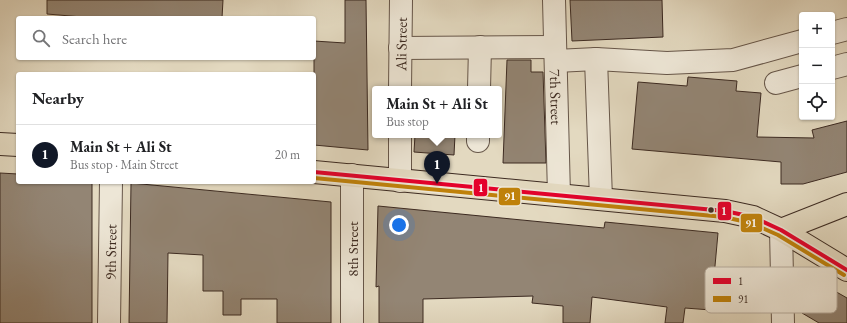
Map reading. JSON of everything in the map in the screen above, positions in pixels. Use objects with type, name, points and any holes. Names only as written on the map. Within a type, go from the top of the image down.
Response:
[{"type":"main road","points":[[0,144],[16,145]]},
{"type":"main road","points":[[316,172],[725,211],[753,217],[781,230],[847,270]]},
{"type":"main road","points":[[781,230],[847,204]]},
{"type":"street","name":"Ali Street","points":[[400,86],[401,0]]},
{"type":"street","name":"7th Street","points":[[554,0],[559,195]]},
{"type":"street","points":[[835,32],[847,29]]},
{"type":"street","points":[[400,48],[480,47],[596,59],[666,63],[733,60],[799,42]]},
{"type":"street","points":[[479,86],[480,47]]},
{"type":"street","points":[[596,59],[601,199]]},
{"type":"street","points":[[835,67],[847,64]]},
{"type":"street","points":[[776,84],[799,77]]},
{"type":"street","points":[[400,138],[400,181]]},
{"type":"street","name":"8th Street","points":[[352,175],[352,323]]},
{"type":"street","name":"9th Street","points":[[109,323],[111,184]]},
{"type":"street","points":[[781,230],[782,267]]},
{"type":"street","points":[[783,313],[783,323]]},
{"type":"building","points":[[47,0],[223,0],[222,16],[70,16],[47,14]]},
{"type":"building","points":[[345,0],[366,0],[368,150],[316,145],[316,72],[314,72],[314,60],[316,60],[316,41],[345,43]]},
{"type":"building","points":[[570,0],[662,0],[663,37],[572,41]]},
{"type":"building","points":[[507,60],[531,60],[531,72],[543,72],[546,163],[503,163]]},
{"type":"building","points":[[688,77],[737,81],[736,91],[761,93],[757,137],[814,138],[812,130],[847,121],[847,172],[803,184],[781,184],[781,162],[632,149],[638,82],[687,86]]},
{"type":"building","points":[[415,138],[455,138],[454,155],[414,152]]},
{"type":"building","points":[[0,173],[16,174],[16,184],[92,184],[92,323],[0,323]]},
{"type":"building","points":[[131,184],[331,202],[331,323],[277,323],[277,299],[241,299],[241,315],[223,315],[223,291],[203,291],[203,255],[168,253],[167,323],[129,323]]},
{"type":"building","points":[[378,206],[604,228],[605,222],[718,233],[715,267],[705,267],[705,310],[685,308],[683,323],[665,323],[667,307],[592,297],[590,323],[563,323],[563,306],[532,303],[533,296],[423,299],[423,323],[379,323],[379,286],[376,287]]},
{"type":"building","points":[[837,292],[847,298],[847,323],[819,323],[802,313],[837,313]]},
{"type":"transit line","name":"1","points":[[316,172],[725,211],[753,217],[781,230],[847,270]]},
{"type":"transit line","name":"91","points":[[316,178],[724,217],[751,223],[778,235],[831,267]]},
{"type":"transit line","name":"91","points":[[837,271],[844,275]]},
{"type":"place","name":"Main St + Ali St","points":[[437,184]]}]
